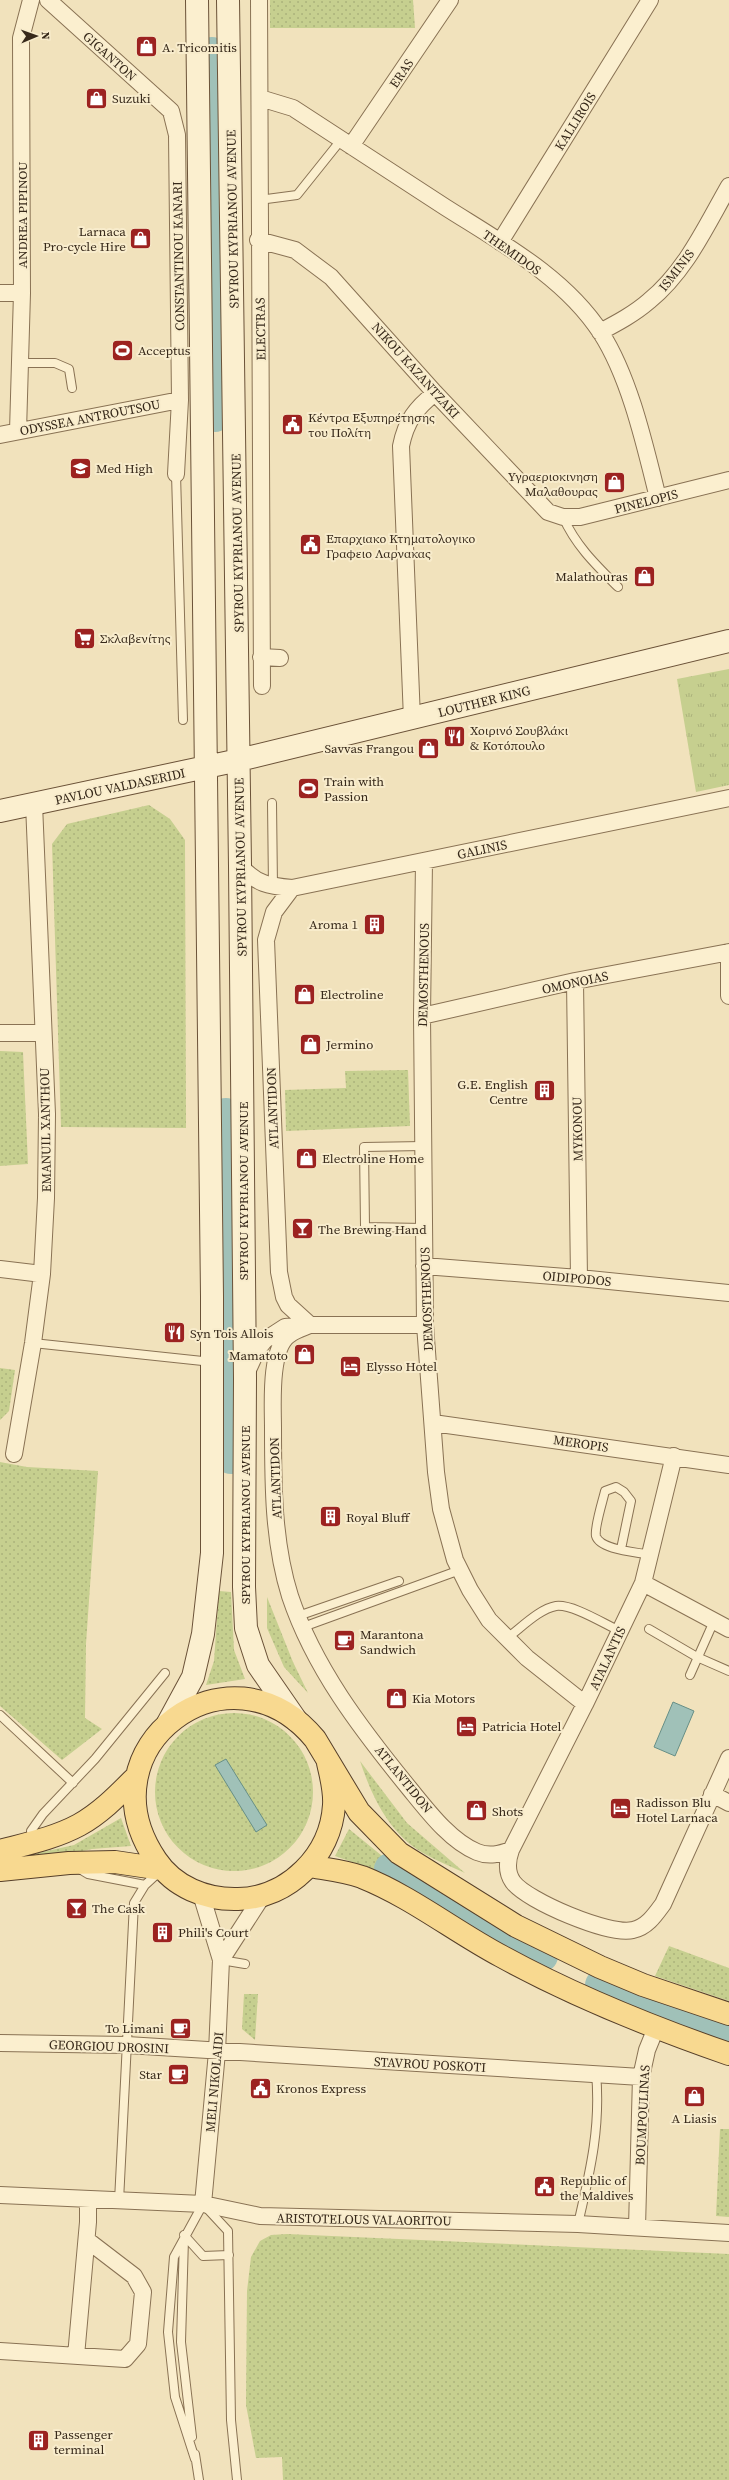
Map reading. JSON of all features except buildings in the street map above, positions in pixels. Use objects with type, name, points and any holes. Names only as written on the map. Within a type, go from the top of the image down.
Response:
[{"type":"main road","points":[[197,0],[212,1362],[212,1553],[203,1634],[193,1677],[168,1723],[154,1738],[147,1750],[137,1776],[134,1809],[143,1841],[162,1869],[176,1881],[201,1894],[228,1899],[263,1895],[286,1885],[309,1866],[324,1843],[333,1817],[334,1790],[328,1763]]},
{"type":"main road","name":"SPYROU KYPRIANOU AVENUE","points":[[228,0],[239,760],[245,1378],[244,1587],[246,1628],[258,1665],[296,1720]]},
{"type":"main road","name":"LOUTHER KING","points":[[239,760],[412,719],[729,640]]},
{"type":"main road","name":"PAVLOU VALDASERIDI","points":[[0,811],[239,760]]},
{"type":"main road","points":[[168,1723],[198,1705],[232,1698],[266,1703],[296,1720],[315,1739],[328,1763],[359,1812],[399,1853],[516,1926],[600,1967],[643,1985],[729,2014]]},
{"type":"main road","points":[[0,1851],[34,1842],[78,1825],[110,1803],[137,1776]]},
{"type":"main road","points":[[0,1870],[69,1863],[115,1862],[162,1869]]},
{"type":"main road","points":[[309,1866],[361,1877],[402,1896],[501,1956],[581,1996],[656,2028],[729,2054]]},
{"type":"street","name":"ANDREA PIPINOU","points":[[18,431],[22,293],[21,38],[31,0]]},
{"type":"street","name":"GIGANTON","points":[[48,0],[171,111]]},
{"type":"street","name":"ELECTRAS","points":[[259,0],[260,200],[258,240],[262,686]]},
{"type":"street","name":"KALLIROIS","points":[[500,242],[650,0]]},
{"type":"street","name":"ERAS","points":[[346,143],[445,2]]},
{"type":"street","name":"THEMIDOS","points":[[260,98],[293,108],[500,242],[568,294],[600,332],[616,363],[634,414],[658,498]]},
{"type":"street","name":"CONSTANTINOU KANARI","points":[[171,111],[177,135],[180,400],[176,474]]},
{"type":"street","name":"ISMINIS","points":[[600,332],[637,311],[668,284],[686,260],[729,186]]},
{"type":"street","name":"NIKOU KAZANTZAKI","points":[[258,240],[295,250],[331,277],[435,393],[542,507],[563,517]]},
{"type":"street","points":[[0,293],[22,293]]},
{"type":"street","points":[[412,719],[401,446],[408,420],[419,406],[435,393]]},
{"type":"street","name":"ODYSSEA ANTROUTSOU","points":[[0,436],[18,431],[180,400]]},
{"type":"street","name":"PINELOPIS","points":[[563,517],[580,517],[729,480]]},
{"type":"street","points":[[261,657],[280,658]]},
{"type":"street","name":"GALINIS","points":[[240,866],[253,880],[273,887],[292,888],[729,798]]},
{"type":"street","name":"EMANUIL XANTHOU","points":[[14,1454],[33,1343],[42,1274],[47,1114],[42,1033],[34,804]]},
{"type":"street","name":"DEMOSTHENOUS","points":[[424,861],[422,1016],[425,1325],[441,1509],[449,1542],[460,1570],[479,1606],[527,1658],[585,1704]]},
{"type":"street","name":"ATLANTIDON","points":[[292,888],[274,912],[266,940],[279,1272],[284,1297],[295,1314],[310,1325]]},
{"type":"street","points":[[729,952],[729,996]]},
{"type":"street","name":"OMONOIAS","points":[[422,1016],[575,981],[729,952]]},
{"type":"street","name":"MYKONOU","points":[[575,981],[579,1278]]},
{"type":"street","points":[[0,1033],[42,1033]]},
{"type":"street","name":"OIDIPODOS","points":[[424,1266],[579,1278],[729,1293]]},
{"type":"street","points":[[0,1269],[42,1274]]},
{"type":"street","name":"ATLANTIDON","points":[[310,1325],[289,1335],[283,1342],[277,1361],[273,1394],[276,1519],[285,1575],[300,1622],[318,1660],[343,1701],[422,1803],[469,1848],[490,1855],[511,1850]]},
{"type":"street","name":"ATLANTIDON","points":[[245,1378],[257,1350],[265,1340],[285,1328],[310,1325],[425,1325]]},
{"type":"street","name":"MEROPIS","points":[[433,1423],[729,1465]]},
{"type":"street","name":"ATALANTIS","points":[[511,1850],[585,1704],[643,1583],[674,1456]]},
{"type":"street","points":[[643,1583],[729,1630]]},
{"type":"street","points":[[511,1850],[508,1860],[509,1875],[521,1890],[542,1902],[591,1923],[612,1929],[632,1930],[640,1928],[650,1920],[663,1904],[729,1758]]},
{"type":"street","points":[[712,1794],[729,1803]]},
{"type":"street","name":"MELI NIKOLAIDI","points":[[201,1894],[221,1960],[218,2052],[203,2204]]},
{"type":"street","points":[[221,1960],[263,1895]]},
{"type":"street","name":"BOUMPOULINAS","points":[[637,2227],[642,2077],[647,2050],[656,2028]]},
{"type":"street","name":"GEORGIOU DROSINI","points":[[0,2043],[127,2045],[218,2052]]},
{"type":"street","name":"STAVROU POSKOTI","points":[[218,2052],[596,2073],[642,2077]]},
{"type":"street","name":"ARISTOTELOUS VALAORITOU","points":[[0,2195],[203,2204],[260,2216],[578,2224],[729,2232]]},
{"type":"street","points":[[76,2356],[87,2240],[88,2200]]},
{"type":"street","points":[[0,2351],[125,2359],[138,2344],[142,2320],[143,2292],[134,2276],[87,2240]]},
{"type":"lane","points":[[260,200],[296,195],[346,143]]},
{"type":"lane","points":[[20,363],[55,363],[69,369],[72,388]]},
{"type":"lane","points":[[176,474],[183,720]]},
{"type":"lane","points":[[563,517],[572,537],[583,552],[618,587]]},
{"type":"lane","points":[[272,803],[273,887]]},
{"type":"lane","points":[[423,1146],[364,1147],[364,1162],[365,1227],[424,1228]]},
{"type":"lane","points":[[33,1343],[212,1362]]},
{"type":"lane","points":[[621,1549],[631,1501],[624,1492],[616,1487],[605,1490],[596,1535],[599,1542],[606,1546],[650,1555]]},
{"type":"lane","points":[[300,1622],[460,1570]]},
{"type":"lane","points":[[300,1622],[399,1581]]},
{"type":"lane","points":[[507,1638],[546,1610],[557,1606],[570,1607],[620,1631]]},
{"type":"lane","points":[[690,1675],[714,1622]]},
{"type":"lane","points":[[649,1629],[697,1657],[729,1671]]},
{"type":"lane","points":[[34,1842],[31,1831],[166,1673]]},
{"type":"lane","points":[[0,1715],[73,1783]]},
{"type":"lane","points":[[69,1863],[88,1874],[145,1885]]},
{"type":"lane","points":[[119,2201],[134,1903],[145,1885],[162,1869]]},
{"type":"lane","points":[[221,1960],[245,1964]]},
{"type":"lane","points":[[578,2224],[596,2138],[599,2105],[596,2073]]},
{"type":"lane","points":[[195,2459],[175,2397],[169,2342],[174,2257],[184,2235],[203,2204],[228,2231],[231,2420],[237,2480]]},
{"type":"lane","points":[[184,2235],[203,2256],[229,2255]]},
{"type":"lane","points":[[184,2235],[181,2342],[184,2386],[199,2480]]},
{"type":"green space","points":[[270,0],[413,0],[415,28],[270,28]]},
{"type":"green space","points":[[729,669],[729,785],[696,792],[677,679]]},
{"type":"green space","points":[[149,805],[170,819],[185,840],[186,1128],[61,1127],[52,844],[67,824]]},
{"type":"green space","points":[[0,1051],[23,1052],[28,1164],[0,1166]]},
{"type":"green space","points":[[408,1070],[410,1126],[286,1131],[285,1090],[346,1088],[345,1071]]},
{"type":"green space","points":[[0,1368],[15,1370],[9,1411],[0,1420]]},
{"type":"green space","points":[[0,1462],[27,1467],[98,1471],[86,1644],[85,1718],[102,1729],[62,1760],[0,1706]]},
{"type":"green space","points":[[219,1591],[231,1592],[234,1650],[245,1679],[206,1685],[214,1661]]},
{"type":"green space","points":[[267,1597],[293,1662],[308,1693],[284,1667],[267,1628]]},
{"type":"green space","points":[[242,1713],[257,1716],[271,1722],[290,1736],[300,1748],[310,1769],[313,1792],[310,1815],[300,1836],[290,1848],[278,1858],[257,1868],[242,1871],[226,1871],[211,1868],[190,1858],[178,1848],[168,1836],[156,1808],[155,1784],[158,1769],[168,1748],[178,1736],[190,1726],[218,1714]]},
{"type":"green space","points":[[360,1761],[407,1823],[465,1873],[423,1853],[400,1835],[391,1825],[376,1801]]},
{"type":"green space","points":[[121,1818],[131,1846],[92,1849],[58,1856],[7,1860],[74,1845]]},
{"type":"green space","points":[[349,1829],[392,1864],[386,1874],[335,1856]]},
{"type":"green space","points":[[669,1946],[729,1968],[729,2001],[655,1976]]},
{"type":"green space","points":[[244,1994],[258,1994],[255,2040],[242,2029]]},
{"type":"green space","points":[[720,2129],[729,2129],[729,2217],[716,2216]]},
{"type":"green space","points":[[287,2234],[729,2254],[729,2480],[283,2480],[282,2457],[256,2458],[246,2405],[247,2291],[251,2257],[260,2241],[271,2235]]},
{"type":"water","points":[[673,1702],[694,1711],[675,1756],[654,1747]]},
{"type":"water","points":[[226,1759],[267,1825],[256,1832],[215,1765]]},
{"type":"waterway","points":[[212,53],[215,416]]},
{"type":"waterway","points":[[226,1114],[231,1458]]},
{"type":"waterway","points":[[390,1869],[465,1915],[542,1956]]},
{"type":"waterway","points":[[601,1985],[729,2033]]},
{"type":"place","name":"A. Tricomitis","points":[[146,47]]},
{"type":"place","name":"Suzuki","points":[[97,98]]},
{"type":"place","name":"Larnaca Pro-cycle Hire","points":[[141,238]]},
{"type":"place","name":"Acceptus","points":[[123,350]]},
{"type":"place","name":"Κέντρα Εξυπηρέτησης του Πολίτη","points":[[292,424]]},
{"type":"place","name":"Med High","points":[[81,468]]},
{"type":"place","name":"Υγραεριοκινηση Μαλαθουρας","points":[[614,483]]},
{"type":"place","name":"Επαρχιακο Κτηματολογικο Γραφειο Λαρνακας","points":[[311,545]]},
{"type":"place","name":"Malathouras","points":[[644,576]]},
{"type":"place","name":"Σκλαβενίτης","points":[[85,638]]},
{"type":"place","name":"Χοιρινό Σουβλάκι & Κοτόπουλο","points":[[454,737]]},
{"type":"place","name":"Savvas Frangou","points":[[429,748]]},
{"type":"place","name":"Train with Passion","points":[[308,788]]},
{"type":"place","name":"Aroma 1","points":[[374,924]]},
{"type":"place","name":"Electroline","points":[[304,994]]},
{"type":"place","name":"Jermino","points":[[311,1044]]},
{"type":"place","name":"G.E. English Centre","points":[[544,1091]]},
{"type":"place","name":"Electroline Home","points":[[306,1158]]},
{"type":"place","name":"The Brewing Hand","points":[[302,1229]]},
{"type":"place","name":"Syn Tois Allois","points":[[175,1333]]},
{"type":"place","name":"Mamatoto","points":[[304,1355]]},
{"type":"place","name":"Elysso Hotel","points":[[350,1366]]},
{"type":"place","name":"Royal Bluff","points":[[330,1517]]},
{"type":"place","name":"Marantona Sandwich","points":[[345,1641]]},
{"type":"place","name":"Kia Motors","points":[[397,1698]]},
{"type":"place","name":"Patricia Hotel","points":[[466,1726]]},
{"type":"place","name":"Radisson Blu Hotel Larnaca","points":[[621,1809]]},
{"type":"place","name":"Shots","points":[[476,1811]]},
{"type":"place","name":"The Cask","points":[[77,1908]]},
{"type":"place","name":"Phili's Court","points":[[162,1932]]},
{"type":"place","name":"To Limani","points":[[180,2028]]},
{"type":"place","name":"Star","points":[[178,2074]]},
{"type":"place","name":"Kronos Express","points":[[260,2088]]},
{"type":"place","name":"A Liasis","points":[[694,2096]]},
{"type":"place","name":"Republic of the Maldives","points":[[544,2187]]},
{"type":"place","name":"Passenger terminal","points":[[39,2441]]}]
